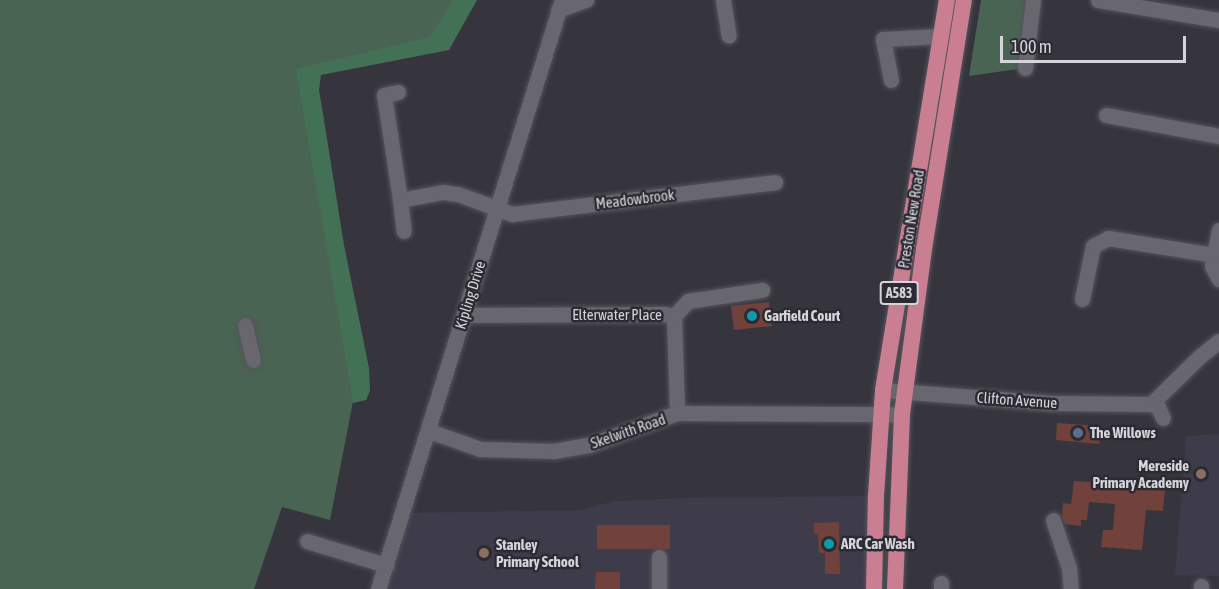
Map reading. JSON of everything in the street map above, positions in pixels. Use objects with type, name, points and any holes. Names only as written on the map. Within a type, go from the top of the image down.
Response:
[{"type":"highway","name":"Preston New Road","points":[[874,589],[883,390],[947,0]]},
{"type":"highway","name":"Preston New Road","points":[[895,589],[904,392],[964,0]]},
{"type":"street","points":[[560,5],[586,0]]},
{"type":"street","points":[[723,0],[729,36]]},
{"type":"street","points":[[1025,68],[1033,0]]},
{"type":"street","points":[[1098,0],[1219,20]]},
{"type":"street","name":"Kipling Drive","points":[[378,589],[560,5]]},
{"type":"street","points":[[891,80],[883,39],[941,36]]},
{"type":"street","points":[[398,92],[384,95],[400,200],[400,227]]},
{"type":"street","points":[[1106,115],[1219,136]]},
{"type":"street","name":"Meadowbrook","points":[[400,200],[443,192],[458,194],[512,214],[776,182]]},
{"type":"street","points":[[1219,230],[1212,266],[1219,279]]},
{"type":"street","points":[[1082,299],[1093,246],[1108,238],[1214,255]]},
{"type":"street","name":"Elterwater Place","points":[[464,315],[664,314],[674,316],[688,301],[762,290]]},
{"type":"street","points":[[674,316],[677,413]]},
{"type":"street","points":[[245,325],[253,360]]},
{"type":"street","points":[[1163,418],[1158,407],[1151,404],[1199,357],[1219,341]]},
{"type":"street","name":"Clifton Avenue","points":[[883,390],[1050,403],[1151,404]]},
{"type":"street","name":"Skelwith Road","points":[[429,431],[480,449],[554,451],[589,445],[677,413],[902,414]]},
{"type":"street","points":[[1053,520],[1069,568],[1071,589]]},
{"type":"street","points":[[307,541],[386,565]]},
{"type":"street","points":[[659,557],[659,589]]},
{"type":"shaded area","name":"Mereside Primary Academy","points":[[1219,434],[1219,576],[1175,575],[1186,436]]},
{"type":"shaded area","points":[[876,496],[874,589],[378,589],[403,513],[581,510],[614,501],[686,498]]},
{"type":"green space","points":[[0,0],[467,0],[443,48],[304,74],[357,381],[330,520],[282,507],[254,589],[0,589]]},
{"type":"green space","points":[[453,0],[477,0],[449,50],[321,75],[319,90],[344,245],[369,368],[370,391],[366,400],[353,403],[296,69],[430,37]]},
{"type":"green space","points":[[981,0],[1033,0],[1025,68],[969,76]]},
{"type":"building","name":"Garfield Court","points":[[769,302],[772,326],[734,330],[731,306]]},
{"type":"building","name":"The Willows","points":[[1057,423],[1101,426],[1099,444],[1056,440]]},
{"type":"building","points":[[1074,481],[1165,487],[1163,511],[1146,510],[1142,550],[1101,547],[1103,530],[1113,530],[1115,504],[1089,502],[1087,520],[1081,520],[1081,526],[1065,524],[1062,516],[1063,503],[1071,504]]},
{"type":"building","name":"ARC Car Wash","points":[[839,522],[840,574],[825,574],[825,553],[819,553],[818,534],[814,534],[814,523]]},
{"type":"building","points":[[597,525],[670,525],[670,549],[597,549]]},
{"type":"building","points":[[596,572],[620,572],[620,589],[595,589]]},
{"type":"place","name":"Garfield Court","points":[[752,316]]},
{"type":"place","name":"The Willows","points":[[1078,433]]},
{"type":"place","name":"Mereside Primary Academy","points":[[1201,474]]},
{"type":"place","name":"ARC Car Wash","points":[[829,544]]},
{"type":"place","name":"Stanley Primary School","points":[[484,553]]}]
